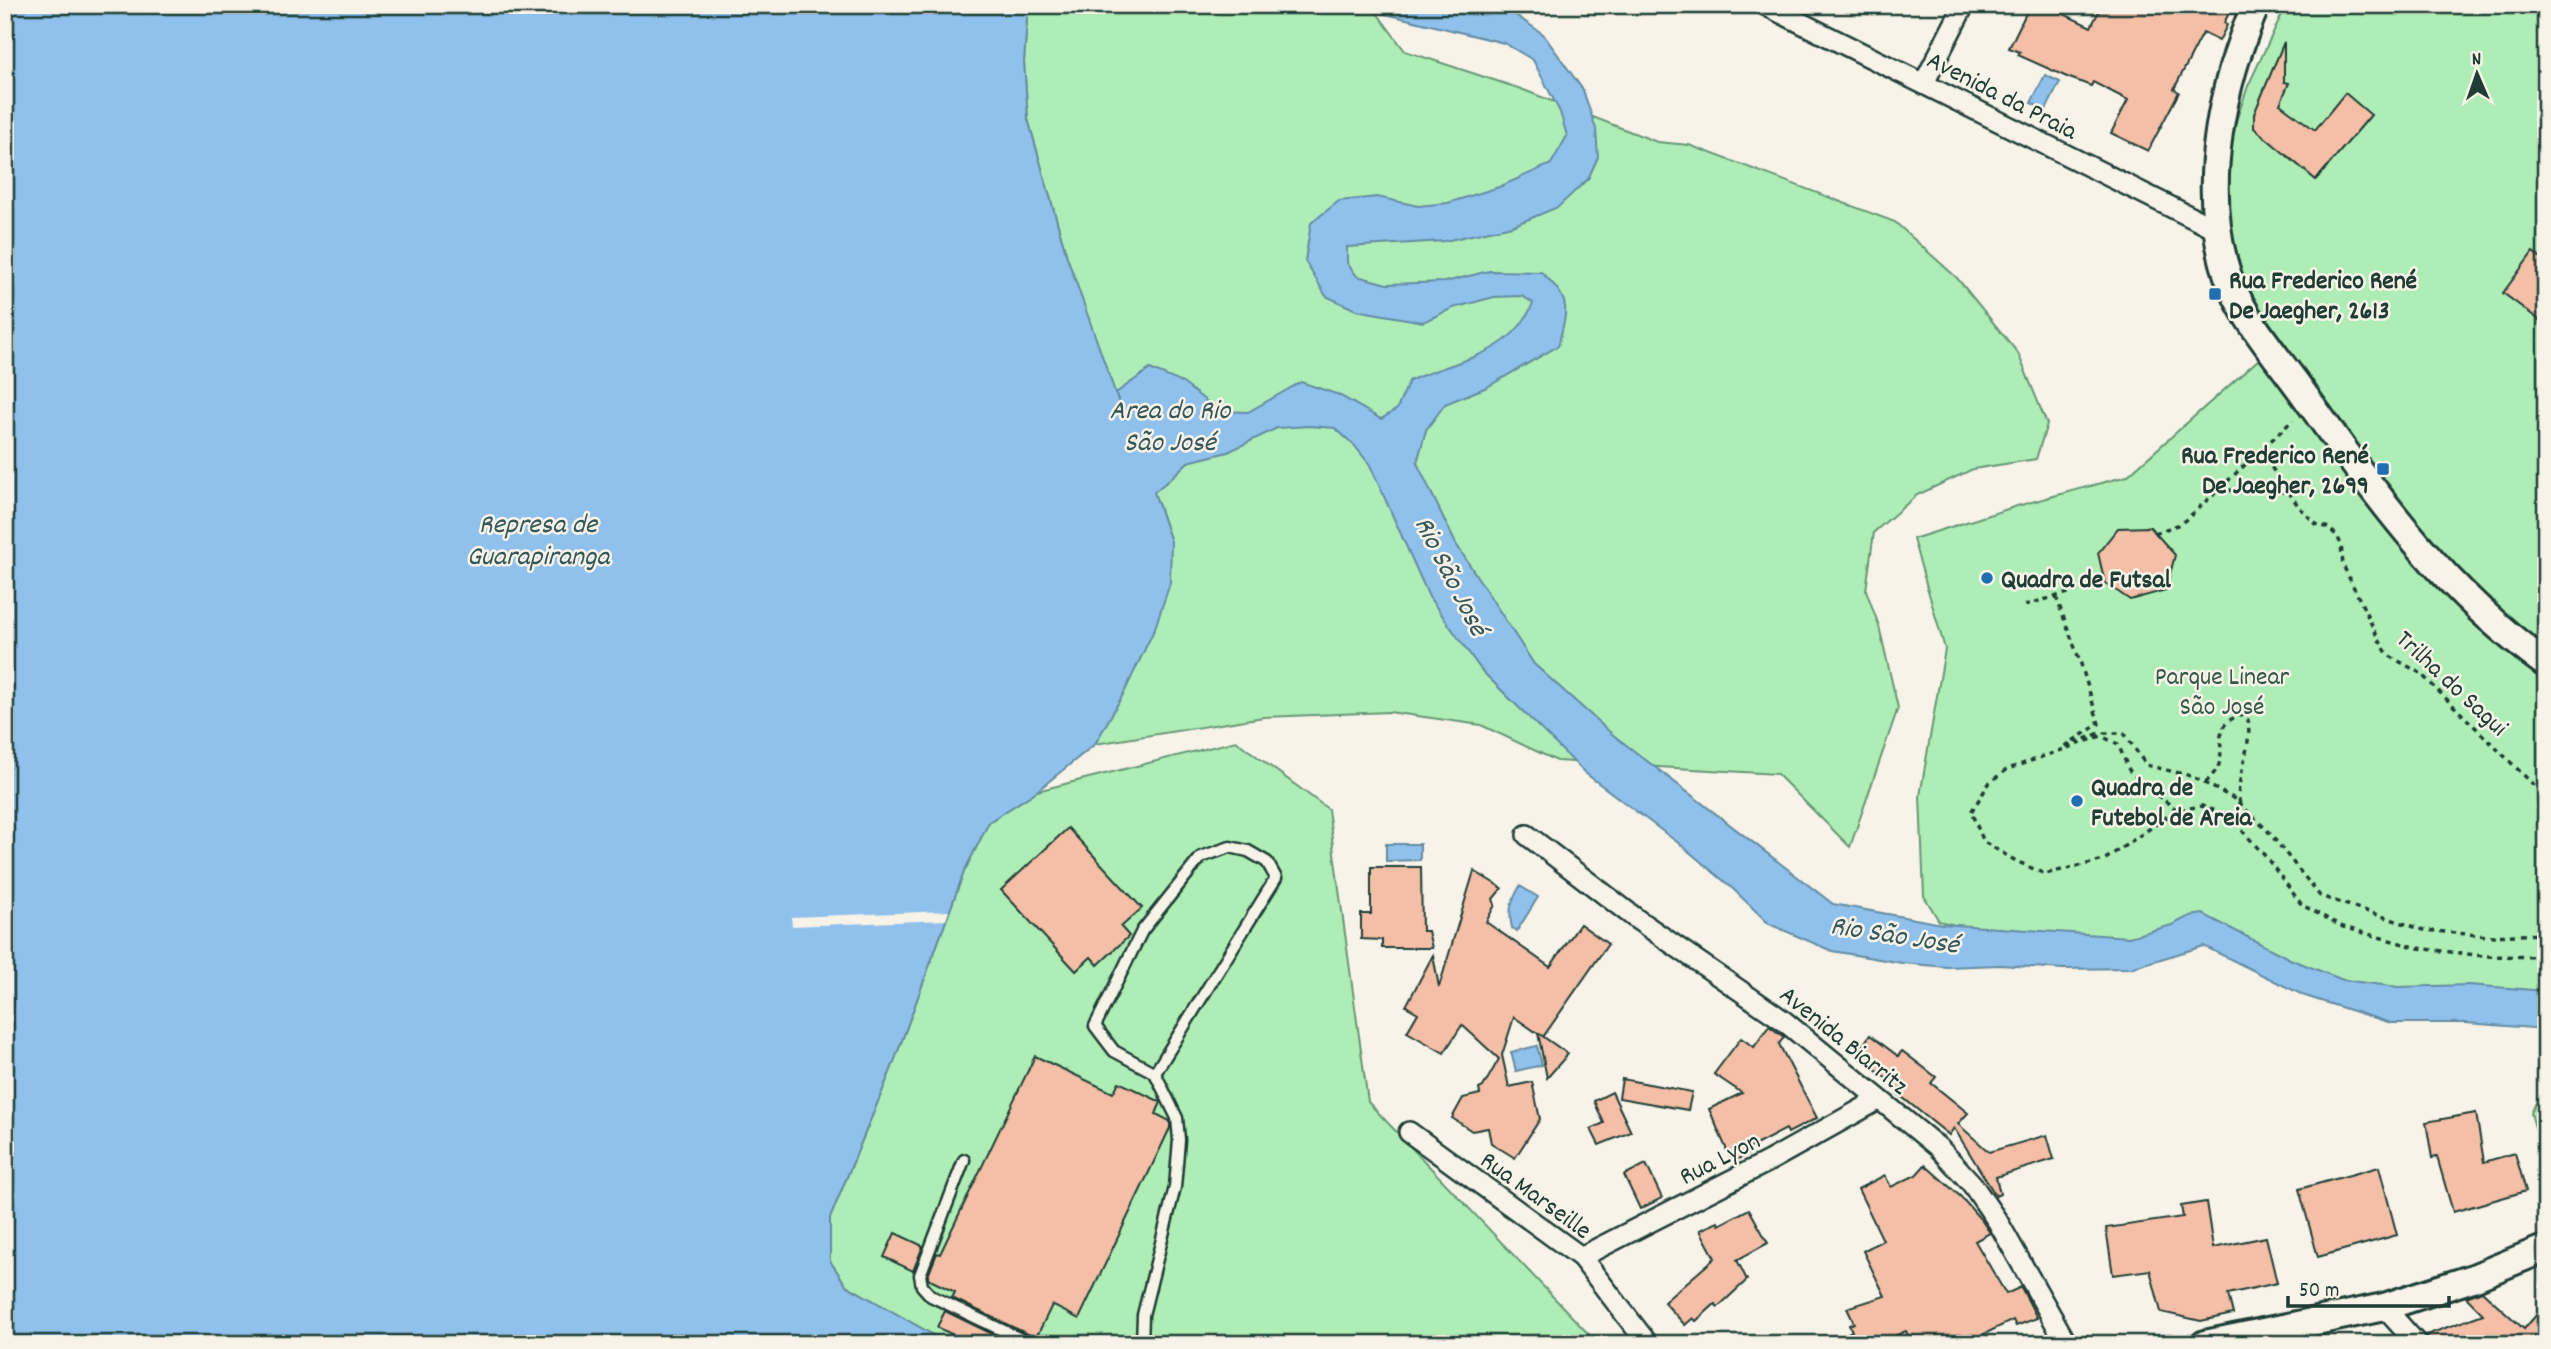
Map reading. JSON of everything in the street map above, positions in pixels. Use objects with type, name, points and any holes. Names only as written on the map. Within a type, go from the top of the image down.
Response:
[{"type":"main road","points":[[2256,5],[2242,38],[2226,99],[2216,175],[2217,230],[2223,261],[2234,293],[2378,497],[2443,575],[2526,650],[2546,664]]},
{"type":"main road","points":[[2205,1344],[2282,1336],[2473,1278],[2546,1248]]},
{"type":"street","name":"Avenida da Praia","points":[[1765,5],[2217,230]]},
{"type":"street","points":[[1924,83],[1964,5]]},
{"type":"street","name":"Avenida Biarritz","points":[[1527,835],[1639,920],[1784,1021],[1939,1148],[1972,1184],[1998,1223],[2067,1344]]},
{"type":"street","name":"Rua Lyon","points":[[1581,1257],[1769,1161],[1878,1100]]},
{"type":"street","name":"Rua Marseille","points":[[1409,1132],[1581,1257],[1648,1344]]},
{"type":"street","points":[[2384,1307],[2417,1344]]},
{"type":"lane","points":[[1142,1344],[1143,1315],[1175,1187],[1178,1161],[1177,1118],[1155,1073],[1114,1051],[1095,1026],[1142,931],[1201,857],[1230,847],[1248,851],[1267,862],[1276,878],[1155,1073]]},
{"type":"lane","points":[[964,1160],[920,1275],[922,1286],[931,1296],[1031,1344]]},
{"type":"path","points":[[2155,533],[2180,524],[2311,404]]},
{"type":"path","name":"Trilha do Sagui","points":[[2260,451],[2298,507],[2337,536],[2341,544],[2343,565],[2388,655],[2420,673],[2546,797]]},
{"type":"path","points":[[2220,490],[2287,492]]},
{"type":"path","points":[[2025,605],[2105,583]]},
{"type":"path","points":[[2056,597],[2081,664],[2099,724],[2063,747],[2100,733],[2123,733],[2146,765],[2191,776],[2233,798],[2267,830],[2320,896],[2424,930],[2488,936],[2546,934]]},
{"type":"path","points":[[2206,783],[2217,768],[2223,728],[2230,719],[2241,715],[2248,720],[2250,729],[2249,746],[2237,795],[2241,805]]},
{"type":"path","points":[[2177,810],[2148,789],[2129,770],[2118,744],[2101,736],[2008,769],[1990,782],[1971,812],[1984,842],[2045,874],[2104,860],[2177,810],[2202,806],[2230,817],[2266,857],[2302,905],[2343,927],[2418,948],[2484,956],[2546,957]]},
{"type":"green space","points":[[1028,5],[1371,5],[1405,51],[1521,89],[1657,142],[1689,145],[1895,222],[1957,278],[2018,353],[2047,424],[2036,459],[1973,469],[1917,495],[1874,532],[1866,590],[1879,626],[1898,708],[1850,847],[1777,774],[1557,761],[1481,725],[1389,712],[1264,717],[1095,744],[1137,665],[1171,542],[1067,257],[1028,119],[1024,62]]},
{"type":"green space","points":[[2286,5],[2546,5],[2546,651],[2449,571],[2385,491],[2243,288],[2225,255],[2222,185],[2233,130],[2248,86]]},
{"type":"green space","name":"Parque Linear São José","points":[[2267,352],[2546,672],[2546,1015],[2339,990],[2202,923],[2151,939],[1978,931],[1939,921],[1924,896],[1920,796],[1945,649],[1913,539],[2017,506],[2127,476]]},
{"type":"green space","points":[[1236,741],[1328,809],[1368,1102],[1598,1344],[949,1344],[846,1285],[830,1261],[830,1218],[891,1070],[964,872],[989,822],[1037,791]]},
{"type":"green space","points":[[2546,1082],[2546,1152],[2540,1145],[2531,1113]]},
{"type":"water","name":"Represa de Guarapiranga","points":[[5,5],[1028,5],[1024,62],[1028,119],[1067,257],[1125,420],[1116,393],[1150,369],[1183,383],[1219,411],[1248,412],[1301,382],[1339,395],[1381,419],[1397,409],[1409,381],[1480,354],[1511,335],[1533,303],[1522,296],[1494,297],[1453,308],[1423,322],[1356,310],[1326,296],[1305,261],[1311,223],[1339,201],[1377,197],[1418,206],[1448,203],[1499,187],[1551,164],[1567,136],[1560,112],[1533,60],[1504,43],[1349,5],[1493,5],[1514,14],[1543,34],[1583,90],[1596,129],[1598,157],[1588,179],[1558,207],[1512,226],[1445,241],[1347,247],[1347,263],[1357,276],[1387,284],[1445,282],[1489,271],[1541,272],[1563,298],[1565,313],[1558,346],[1487,387],[1445,404],[1426,430],[1417,463],[1456,544],[1534,664],[1612,734],[1833,904],[1942,924],[2129,937],[2203,914],[2290,959],[2343,980],[2398,987],[2469,985],[2546,991],[2546,1029],[2466,1023],[2391,1023],[2305,996],[2204,946],[2131,968],[2063,969],[2000,965],[1947,967],[1902,963],[1832,951],[1769,924],[1731,887],[1681,845],[1585,773],[1482,671],[1429,597],[1370,465],[1354,445],[1335,428],[1277,428],[1228,452],[1188,462],[1154,492],[1171,542],[1170,583],[1155,628],[1125,691],[1095,744],[1037,791],[989,822],[964,872],[891,1070],[830,1218],[830,1261],[846,1285],[949,1344],[5,1344]]},
{"type":"water","points":[[2045,75],[2060,82],[2046,110],[2031,103]]},
{"type":"water","points":[[1386,844],[1420,844],[1420,860],[1386,861]]},
{"type":"water","points":[[1520,886],[1538,897],[1517,931],[1512,928],[1510,911]]},
{"type":"water","points":[[1537,1046],[1542,1065],[1516,1071],[1511,1052]]},
{"type":"pier","points":[[949,911],[946,920],[792,926],[791,917]]},
{"type":"building","points":[[2030,5],[2045,5],[2091,27],[2102,5],[2233,5],[2219,41],[2203,33],[2174,89],[2179,92],[2148,151],[2111,133],[2128,100],[2093,82],[2091,86],[2067,77],[2018,55],[2020,52],[2009,48]]},
{"type":"building","points":[[2284,42],[2284,82],[2289,83],[2280,104],[2315,130],[2345,93],[2371,115],[2316,180],[2254,128],[2254,114]]},
{"type":"building","points":[[2533,252],[2546,262],[2546,325],[2503,293]]},
{"type":"building","points":[[2150,527],[2175,555],[2166,590],[2130,600],[2105,583],[2098,553],[2118,528]]},
{"type":"building","points":[[1068,828],[1142,908],[1121,927],[1129,936],[1098,965],[1091,957],[1076,971],[1001,890]]},
{"type":"building","points":[[1371,867],[1421,867],[1422,931],[1428,931],[1432,948],[1382,948],[1382,940],[1361,939],[1361,914],[1371,914]]},
{"type":"building","points":[[1474,871],[1502,888],[1493,899],[1495,905],[1486,922],[1550,967],[1580,924],[1608,944],[1543,1037],[1514,1017],[1502,1055],[1509,1087],[1532,1082],[1540,1119],[1515,1158],[1491,1143],[1488,1128],[1472,1131],[1452,1118],[1463,1098],[1480,1094],[1479,1089],[1483,1087],[1499,1059],[1462,1025],[1444,1053],[1407,1032],[1418,1013],[1406,1006],[1433,955],[1439,987]]},
{"type":"building","points":[[1769,1026],[1784,1037],[1779,1044],[1817,1118],[1788,1133],[1786,1129],[1746,1150],[1748,1154],[1732,1162],[1709,1109],[1742,1093],[1714,1074],[1741,1038],[1754,1047]]},
{"type":"building","points":[[1538,1033],[1568,1054],[1547,1078]]},
{"type":"building","points":[[1870,1035],[1898,1056],[1902,1051],[1936,1077],[1931,1083],[1968,1113],[1958,1124],[1989,1152],[2047,1135],[2054,1159],[1996,1177],[2000,1194],[1996,1196],[1954,1128],[1949,1135],[1897,1093],[1900,1089],[1856,1055]]},
{"type":"building","points":[[1035,1056],[1113,1093],[1119,1082],[1161,1102],[1156,1114],[1170,1121],[1170,1128],[1079,1319],[1052,1305],[1036,1338],[952,1298],[955,1292],[928,1279],[937,1253],[940,1254]]},
{"type":"building","points":[[1622,1079],[1692,1092],[1688,1110],[1619,1098]]},
{"type":"building","points":[[1612,1092],[1631,1132],[1599,1145],[1591,1129],[1604,1123],[1594,1101]]},
{"type":"building","points":[[2476,1113],[2484,1162],[2515,1153],[2526,1191],[2453,1212],[2437,1157],[2432,1158],[2426,1122]]},
{"type":"building","points":[[1646,1164],[1662,1198],[1640,1209],[1624,1175]]},
{"type":"building","points":[[1925,1165],[1961,1197],[1982,1221],[1990,1233],[1975,1241],[2006,1294],[2021,1287],[2037,1318],[2016,1326],[2013,1320],[1970,1344],[1950,1344],[1947,1336],[1929,1344],[1912,1344],[1906,1331],[1875,1344],[1827,1344],[1852,1331],[1849,1325],[1854,1323],[1847,1308],[1885,1296],[1863,1251],[1883,1240],[1858,1189],[1885,1175],[1891,1187],[1916,1175]]},
{"type":"building","points":[[2379,1167],[2397,1235],[2318,1257],[2299,1189]]},
{"type":"building","points":[[2206,1202],[2213,1248],[2266,1237],[2277,1283],[2228,1294],[2233,1314],[2201,1321],[2161,1312],[2150,1270],[2113,1275],[2106,1228],[2183,1217],[2181,1206]]},
{"type":"building","points":[[1749,1209],[1768,1243],[1737,1260],[1747,1280],[1718,1307],[1715,1304],[1696,1321],[1693,1318],[1685,1325],[1664,1302],[1715,1258],[1700,1230],[1718,1222],[1719,1225]]},
{"type":"building","points":[[895,1233],[923,1246],[913,1271],[884,1257]]},
{"type":"building","points":[[2482,1291],[2524,1329],[2546,1304],[2546,1344],[2429,1344],[2426,1335],[2483,1314],[2466,1297]]},
{"type":"building","points":[[945,1311],[1013,1344],[971,1344],[937,1327]]},
{"type":"place","name":"Rua Frederico René De Jaegher, 2613","points":[[2215,294]]},
{"type":"place","name":"Rua Frederico René De Jaegher, 2699","points":[[2383,469]]},
{"type":"place","name":"Quadra de Futsal","points":[[1987,578]]},
{"type":"place","name":"Quadra de Futebol de Areia","points":[[2077,801]]},
{"type":"water label","name":"Area do Rio São José","points":[[1170,424]]},
{"type":"water label","name":"Rio São José","points":[[1453,575]]},
{"type":"water label","name":"Rio São José","points":[[1895,933]]}]
